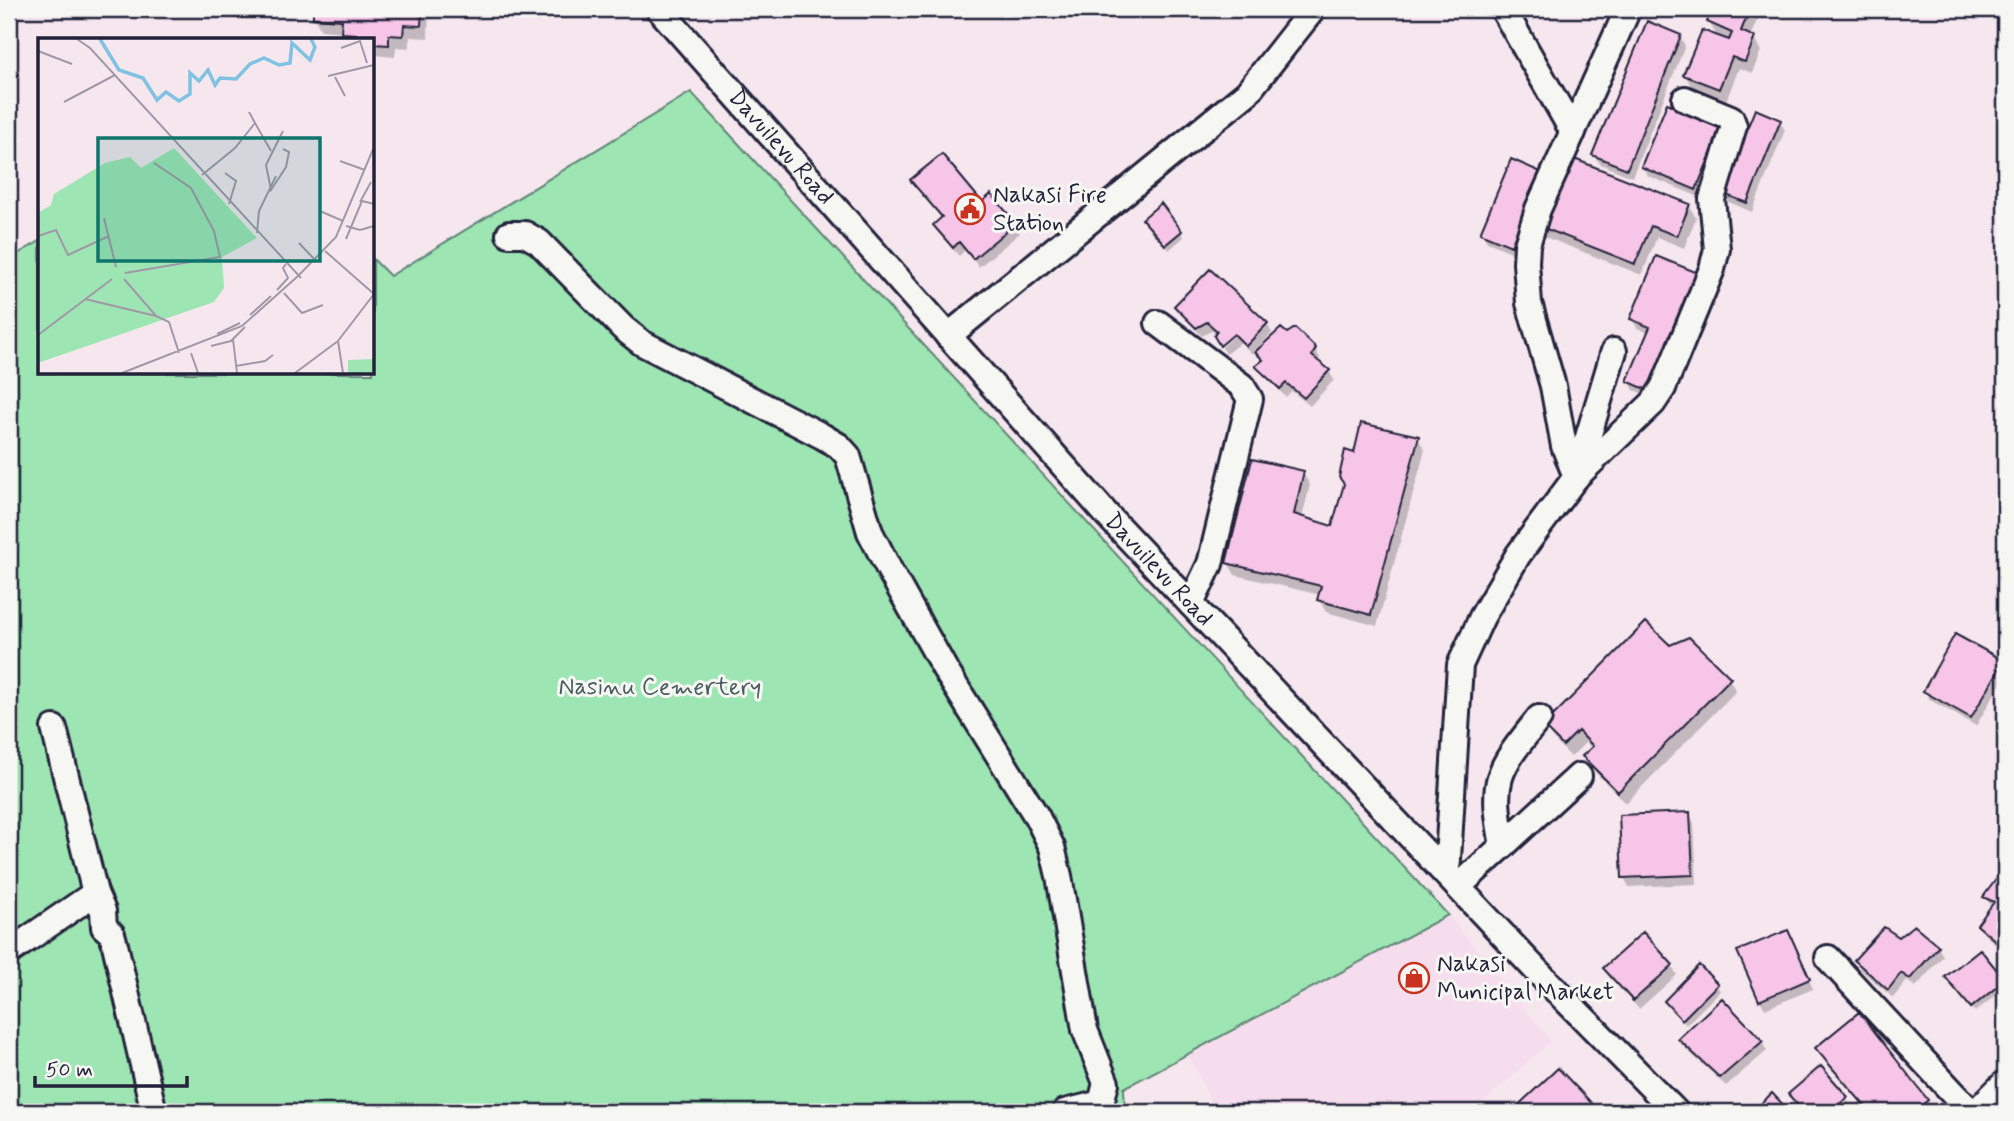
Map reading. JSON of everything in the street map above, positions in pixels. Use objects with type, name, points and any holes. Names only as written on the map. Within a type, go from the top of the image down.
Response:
[{"type":"highway","points":[[1983,1112],[2005,1090]]},
{"type":"street","name":"Davuilevu Road","points":[[659,9],[1108,516],[1676,1112]]},
{"type":"street","points":[[948,336],[1247,93],[1313,9]]},
{"type":"street","points":[[1503,9],[1573,132]]},
{"type":"street","points":[[1576,477],[1564,446],[1553,386],[1529,303],[1527,245],[1531,227],[1628,9]]},
{"type":"street","points":[[1453,881],[1460,666],[1482,617],[1518,555],[1576,477],[1653,403],[1663,388],[1712,269],[1717,249],[1712,199],[1734,126],[1731,118],[1685,99]]},
{"type":"street","points":[[509,233],[526,234],[539,242],[596,298],[622,328],[642,343],[822,436],[839,446],[848,456],[870,531],[886,562],[946,671],[1037,817],[1052,847],[1085,1030],[1106,1083],[1101,1102],[1065,1112]]},
{"type":"street","points":[[1158,323],[1242,386],[1250,399],[1210,564],[1191,604]]},
{"type":"street","points":[[1576,477],[1614,351]]},
{"type":"street","points":[[1503,846],[1497,815],[1497,784],[1505,760],[1539,718]]},
{"type":"street","points":[[54,728],[95,893],[103,911],[104,927],[112,934],[115,945],[153,1112]]},
{"type":"street","points":[[1453,881],[1503,846],[1579,776]]},
{"type":"street","points":[[9,952],[95,893]]},
{"type":"street","points":[[1829,958],[1971,1112]]},
{"type":"shaded area","name":"Nakasi Municipal Market","points":[[1448,915],[1551,1041],[1473,1112],[1216,1112],[1188,1054]]},
{"type":"green space","name":"Nasinu Cemertery","points":[[691,92],[1448,915],[1124,1088],[1125,1112],[9,1112],[9,259],[38,242],[38,374],[374,374],[374,260],[390,276]]},
{"type":"building","points":[[313,9],[422,9],[421,26],[404,25],[403,36],[389,35],[389,45],[374,44],[374,38],[356,38],[356,34],[341,33],[342,20],[313,18]]},
{"type":"building","points":[[1712,9],[1750,9],[1741,31],[1755,37],[1745,62],[1732,57],[1719,89],[1683,75],[1702,30],[1729,40],[1732,33],[1707,22]]},
{"type":"building","points":[[1647,21],[1681,35],[1627,169],[1592,155]]},
{"type":"building","points":[[1667,103],[1723,125],[1696,190],[1641,167]]},
{"type":"building","points":[[1755,109],[1781,120],[1747,203],[1721,193]]},
{"type":"building","name":"Nakasi Fire Station","points":[[942,154],[982,202],[991,194],[1016,223],[973,259],[959,242],[953,248],[933,225],[942,217],[910,180]]},
{"type":"building","points":[[1564,155],[1690,204],[1677,236],[1651,226],[1635,264],[1536,225]]},
{"type":"building","points":[[1511,159],[1543,173],[1511,246],[1480,233]]},
{"type":"building","points":[[1161,203],[1182,231],[1165,245],[1142,219]]},
{"type":"building","points":[[1656,256],[1703,275],[1654,393],[1627,381],[1650,327],[1630,319]]},
{"type":"building","points":[[1210,269],[1268,323],[1246,346],[1234,334],[1220,346],[1214,336],[1217,331],[1207,322],[1196,328],[1174,306]]},
{"type":"building","points":[[1281,328],[1287,333],[1295,328],[1316,348],[1312,356],[1330,370],[1304,398],[1286,383],[1280,389],[1255,366],[1263,360],[1255,352]]},
{"type":"building","points":[[1361,423],[1419,436],[1371,615],[1317,600],[1321,586],[1226,563],[1252,459],[1304,471],[1294,514],[1332,526],[1344,484],[1339,477],[1345,450],[1354,453]]},
{"type":"building","points":[[1646,622],[1670,645],[1689,637],[1731,678],[1618,792],[1582,756],[1593,746],[1578,731],[1563,746],[1543,726]]},
{"type":"building","points":[[1955,634],[2004,661],[1971,718],[1923,691]]},
{"type":"building","points":[[1690,812],[1693,875],[1622,878],[1619,815]]},
{"type":"building","points":[[2003,870],[2005,949],[1977,925],[1994,902],[1983,897]]},
{"type":"building","points":[[1914,925],[1939,946],[1910,979],[1901,973],[1888,990],[1854,960],[1884,927],[1899,937]]},
{"type":"building","points":[[1788,930],[1810,979],[1759,1001],[1737,951]]},
{"type":"building","points":[[1643,932],[1673,965],[1633,1001],[1603,968]]},
{"type":"building","points":[[1980,949],[2005,980],[1971,1008],[1945,977]]},
{"type":"building","points":[[1699,965],[1718,984],[1682,1020],[1664,1001]]},
{"type":"building","points":[[1722,998],[1763,1041],[1720,1078],[1678,1039]]},
{"type":"building","points":[[1859,1012],[1928,1100],[1913,1112],[1870,1112],[1815,1048]]},
{"type":"building","points":[[1821,1066],[1848,1097],[1830,1112],[1804,1112],[1788,1094]]},
{"type":"building","points":[[1558,1068],[1600,1112],[1511,1112]]},
{"type":"building","points":[[1772,1093],[1790,1112],[1752,1112]]},
{"type":"place","name":"Nakasi Fire Station","points":[[970,209]]},
{"type":"place","name":"Nakasi Municipal Market","points":[[1414,978]]}]
